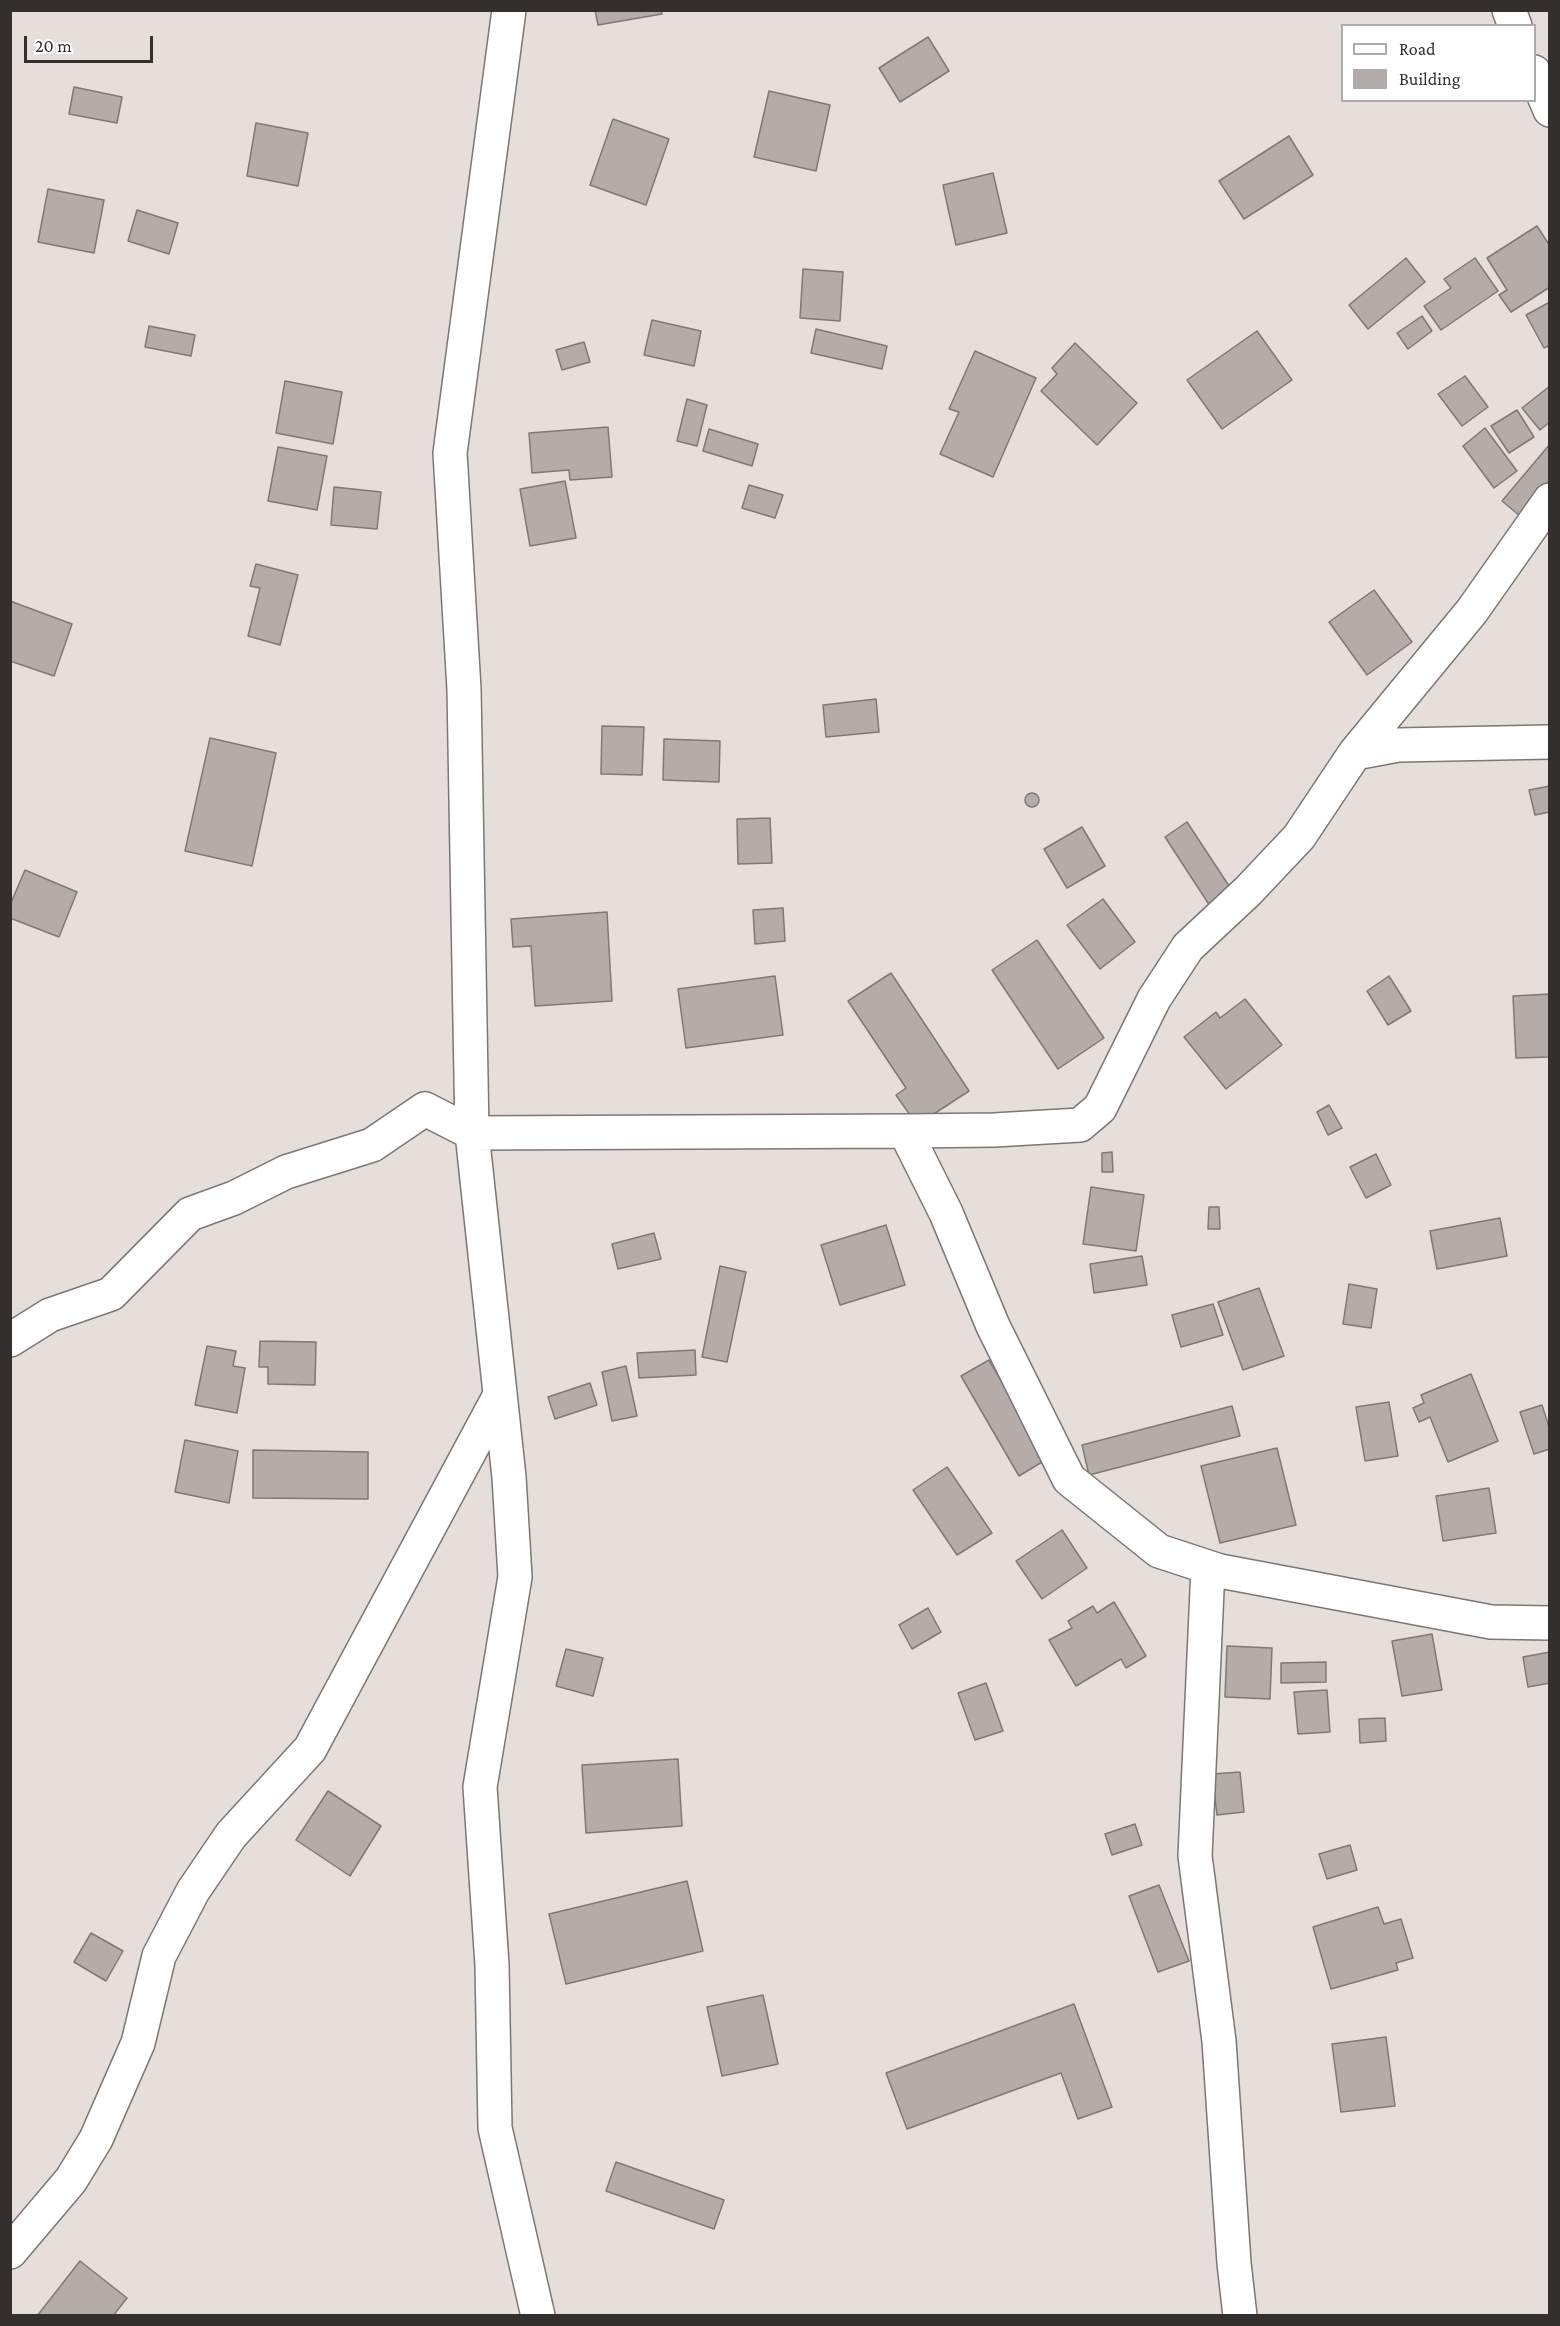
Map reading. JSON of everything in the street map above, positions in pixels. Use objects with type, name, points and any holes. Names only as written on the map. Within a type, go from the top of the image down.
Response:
[{"type":"street","points":[[509,10],[450,453],[464,689],[472,1133],[509,1477],[515,1577],[480,1787],[492,1965],[495,2128],[538,2316]]},
{"type":"street","points":[[1536,77],[1550,110]]},
{"type":"street","points":[[10,1340],[50,1315],[111,1294],[190,1214],[234,1198],[286,1172],[372,1145],[425,1109],[472,1133],[994,1130],[1080,1125],[1100,1108],[1154,999],[1188,947],[1248,891],[1299,837],[1355,753],[1472,611],[1550,500]]},
{"type":"street","points":[[1355,753],[1398,745],[1550,742]]},
{"type":"street","points":[[908,1131],[910,1141],[946,1213],[993,1326],[1069,1479],[1159,1551],[1208,1568],[1491,1622],[1550,1623]]},
{"type":"street","points":[[10,2252],[71,2180],[96,2139],[138,2043],[159,1956],[193,1891],[231,1835],[310,1749],[500,1395]]},
{"type":"street","points":[[1208,1568],[1195,1856],[1219,2041],[1234,2263],[1240,2316]]},
{"type":"building","points":[[595,10],[661,10],[662,14],[598,25]]},
{"type":"building","points":[[928,37],[949,71],[900,102],[879,68]]},
{"type":"building","points":[[74,87],[122,97],[117,123],[69,114]]},
{"type":"building","points":[[769,91],[830,105],[816,171],[754,157]]},
{"type":"building","points":[[613,119],[669,139],[646,205],[590,185]]},
{"type":"building","points":[[256,123],[308,133],[298,186],[247,176]]},
{"type":"building","points":[[1289,136],[1313,175],[1244,219],[1219,181]]},
{"type":"building","points":[[993,173],[1007,233],[956,245],[943,185]]},
{"type":"building","points":[[48,189],[104,200],[94,253],[38,242]]},
{"type":"building","points":[[137,210],[178,223],[169,254],[128,241]]},
{"type":"building","points":[[1537,226],[1550,246],[1550,287],[1511,312],[1499,295],[1507,290],[1487,258]]},
{"type":"building","points":[[1406,258],[1425,282],[1368,329],[1349,305]]},
{"type":"building","points":[[1475,258],[1498,291],[1441,330],[1424,306],[1451,288],[1444,279]]},
{"type":"building","points":[[803,269],[843,272],[840,321],[800,318]]},
{"type":"building","points":[[1550,302],[1550,345],[1544,348],[1526,315]]},
{"type":"building","points":[[1422,316],[1432,331],[1408,349],[1397,333]]},
{"type":"building","points":[[652,320],[701,331],[694,366],[644,355]]},
{"type":"building","points":[[149,326],[195,335],[191,356],[145,347]]},
{"type":"building","points":[[816,329],[887,346],[882,369],[811,353]]},
{"type":"building","points":[[1257,331],[1292,380],[1222,429],[1187,380]]},
{"type":"building","points":[[584,342],[590,362],[562,370],[556,350]]},
{"type":"building","points":[[1075,343],[1137,403],[1097,445],[1041,391],[1057,374],[1052,368]]},
{"type":"building","points":[[975,351],[1036,378],[993,477],[940,454],[959,412],[949,409]]},
{"type":"building","points":[[1465,376],[1488,407],[1462,426],[1438,394]]},
{"type":"building","points":[[285,381],[342,392],[333,444],[276,433]]},
{"type":"building","points":[[1550,386],[1550,422],[1540,430],[1522,408]]},
{"type":"building","points":[[687,399],[707,405],[697,446],[677,441]]},
{"type":"building","points":[[1517,410],[1534,437],[1509,453],[1491,426]]},
{"type":"building","points":[[608,427],[612,477],[570,480],[569,470],[532,473],[529,433]]},
{"type":"building","points":[[1485,428],[1517,471],[1494,488],[1463,446]]},
{"type":"building","points":[[709,429],[758,444],[752,466],[703,451]]},
{"type":"building","points":[[1550,444],[1550,480],[1520,516],[1502,501]]},
{"type":"building","points":[[278,447],[327,456],[317,510],[268,501]]},
{"type":"building","points":[[565,481],[576,538],[530,546],[520,489]]},
{"type":"building","points":[[749,485],[783,495],[775,518],[742,508]]},
{"type":"building","points":[[334,487],[381,492],[377,529],[331,525]]},
{"type":"building","points":[[256,564],[298,575],[280,645],[248,636],[260,588],[250,586]]},
{"type":"building","points":[[1374,590],[1412,642],[1367,675],[1329,622]]},
{"type":"building","points":[[10,601],[72,624],[54,676],[10,661]]},
{"type":"building","points":[[876,699],[879,732],[826,737],[823,705]]},
{"type":"building","points":[[602,726],[644,727],[642,775],[601,774]]},
{"type":"building","points":[[210,738],[276,753],[252,866],[185,851]]},
{"type":"building","points":[[664,739],[720,741],[719,782],[663,780]]},
{"type":"building","points":[[1550,786],[1550,812],[1535,815],[1529,790]]},
{"type":"building","points":[[1029,793],[1035,793],[1039,800],[1035,807],[1029,807],[1025,803],[1025,797]]},
{"type":"building","points":[[770,818],[772,863],[738,864],[737,819]]},
{"type":"building","points":[[1187,822],[1233,892],[1210,906],[1165,837]]},
{"type":"building","points":[[1082,827],[1105,866],[1067,888],[1044,849]]},
{"type":"building","points":[[25,870],[77,892],[59,937],[10,918],[10,905]]},
{"type":"building","points":[[1103,899],[1135,942],[1100,969],[1067,925]]},
{"type":"building","points":[[783,908],[785,941],[755,944],[753,910]]},
{"type":"building","points":[[607,912],[612,1001],[535,1006],[531,946],[513,947],[511,919]]},
{"type":"building","points":[[1037,940],[1104,1038],[1058,1069],[992,970]]},
{"type":"building","points":[[891,973],[969,1091],[917,1125],[896,1095],[906,1088],[848,1001]]},
{"type":"building","points":[[775,976],[783,1035],[686,1048],[678,989]]},
{"type":"building","points":[[1389,976],[1411,1011],[1388,1025],[1367,991]]},
{"type":"building","points":[[1550,994],[1550,1057],[1516,1058],[1513,996]]},
{"type":"building","points":[[1245,999],[1282,1045],[1226,1089],[1184,1037],[1216,1012],[1220,1018]]},
{"type":"building","points":[[1329,1105],[1342,1128],[1328,1135],[1317,1112]]},
{"type":"building","points":[[1112,1152],[1113,1172],[1102,1172],[1102,1153]]},
{"type":"building","points":[[1376,1154],[1391,1185],[1366,1198],[1350,1167]]},
{"type":"building","points":[[1091,1187],[1144,1195],[1136,1251],[1083,1244]]},
{"type":"building","points":[[1209,1207],[1219,1207],[1220,1229],[1208,1229]]},
{"type":"building","points":[[1500,1218],[1507,1256],[1437,1269],[1430,1231]]},
{"type":"building","points":[[886,1225],[905,1285],[840,1305],[821,1245]]},
{"type":"building","points":[[654,1233],[661,1259],[618,1269],[612,1244]]},
{"type":"building","points":[[1142,1256],[1147,1285],[1094,1293],[1090,1264]]},
{"type":"building","points":[[720,1266],[746,1272],[727,1362],[702,1357]]},
{"type":"building","points":[[1349,1284],[1377,1289],[1371,1328],[1343,1324]]},
{"type":"building","points":[[1259,1288],[1284,1356],[1243,1370],[1218,1302]]},
{"type":"building","points":[[1213,1304],[1223,1335],[1181,1347],[1172,1315]]},
{"type":"building","points":[[260,1341],[316,1342],[315,1385],[268,1384],[268,1367],[259,1367]]},
{"type":"building","points":[[207,1346],[236,1351],[233,1366],[245,1368],[237,1413],[195,1405]]},
{"type":"building","points":[[695,1350],[696,1375],[639,1378],[637,1353]]},
{"type":"building","points":[[989,1360],[1047,1459],[1019,1476],[961,1376]]},
{"type":"building","points":[[626,1366],[637,1416],[612,1421],[602,1372]]},
{"type":"building","points":[[1471,1374],[1498,1441],[1448,1462],[1430,1417],[1419,1422],[1413,1408],[1424,1403],[1421,1395]]},
{"type":"building","points":[[590,1383],[597,1405],[555,1419],[548,1397]]},
{"type":"building","points":[[1389,1402],[1398,1456],[1365,1461],[1356,1407]]},
{"type":"building","points":[[1542,1405],[1550,1430],[1550,1449],[1534,1454],[1520,1412]]},
{"type":"building","points":[[1232,1406],[1240,1436],[1089,1475],[1082,1445]]},
{"type":"building","points":[[185,1440],[238,1451],[229,1503],[175,1492]]},
{"type":"building","points":[[1277,1448],[1296,1525],[1220,1543],[1201,1466]]},
{"type":"building","points":[[253,1450],[368,1452],[368,1499],[253,1498]]},
{"type":"building","points":[[947,1467],[992,1533],[957,1555],[913,1490]]},
{"type":"building","points":[[1489,1488],[1496,1533],[1443,1541],[1436,1496]]},
{"type":"building","points":[[1062,1530],[1087,1568],[1042,1599],[1016,1561]]},
{"type":"building","points":[[1114,1602],[1146,1656],[1126,1668],[1121,1659],[1076,1686],[1049,1640],[1072,1628],[1068,1621],[1093,1606],[1097,1613]]},
{"type":"building","points":[[928,1608],[941,1632],[912,1649],[899,1625]]},
{"type":"building","points":[[1432,1634],[1442,1690],[1402,1696],[1392,1641]]},
{"type":"building","points":[[1227,1646],[1272,1648],[1270,1699],[1225,1697]]},
{"type":"building","points":[[566,1649],[603,1658],[593,1696],[556,1686]]},
{"type":"building","points":[[1550,1652],[1550,1683],[1528,1687],[1523,1657]]},
{"type":"building","points":[[1326,1662],[1326,1682],[1281,1683],[1281,1663]]},
{"type":"building","points":[[986,1683],[1003,1731],[975,1740],[958,1693]]},
{"type":"building","points":[[1327,1690],[1330,1732],[1298,1734],[1294,1692]]},
{"type":"building","points":[[1385,1718],[1386,1741],[1360,1743],[1359,1719]]},
{"type":"building","points":[[678,1759],[682,1826],[586,1833],[582,1765]]},
{"type":"building","points":[[1240,1772],[1244,1812],[1217,1815],[1212,1774]]},
{"type":"building","points":[[328,1791],[381,1826],[350,1876],[296,1840]]},
{"type":"building","points":[[1135,1824],[1142,1845],[1112,1855],[1105,1834]]},
{"type":"building","points":[[1350,1845],[1357,1870],[1327,1879],[1319,1854]]},
{"type":"building","points":[[687,1881],[703,1951],[566,1984],[549,1914]]},
{"type":"building","points":[[1159,1885],[1189,1961],[1158,1972],[1129,1896]]},
{"type":"building","points":[[1378,1907],[1384,1924],[1401,1919],[1413,1958],[1396,1963],[1398,1970],[1331,1989],[1313,1927]]},
{"type":"building","points":[[91,1933],[123,1951],[106,1981],[74,1962]]},
{"type":"building","points":[[763,1995],[778,2064],[722,2076],[707,2007]]},
{"type":"building","points":[[1074,2004],[1112,2107],[1078,2119],[1061,2073],[907,2129],[886,2073]]},
{"type":"building","points":[[1386,2037],[1395,2106],[1341,2112],[1332,2044]]},
{"type":"building","points":[[616,2162],[724,2200],[714,2229],[606,2191]]},
{"type":"building","points":[[80,2261],[127,2298],[113,2316],[37,2316]]}]
